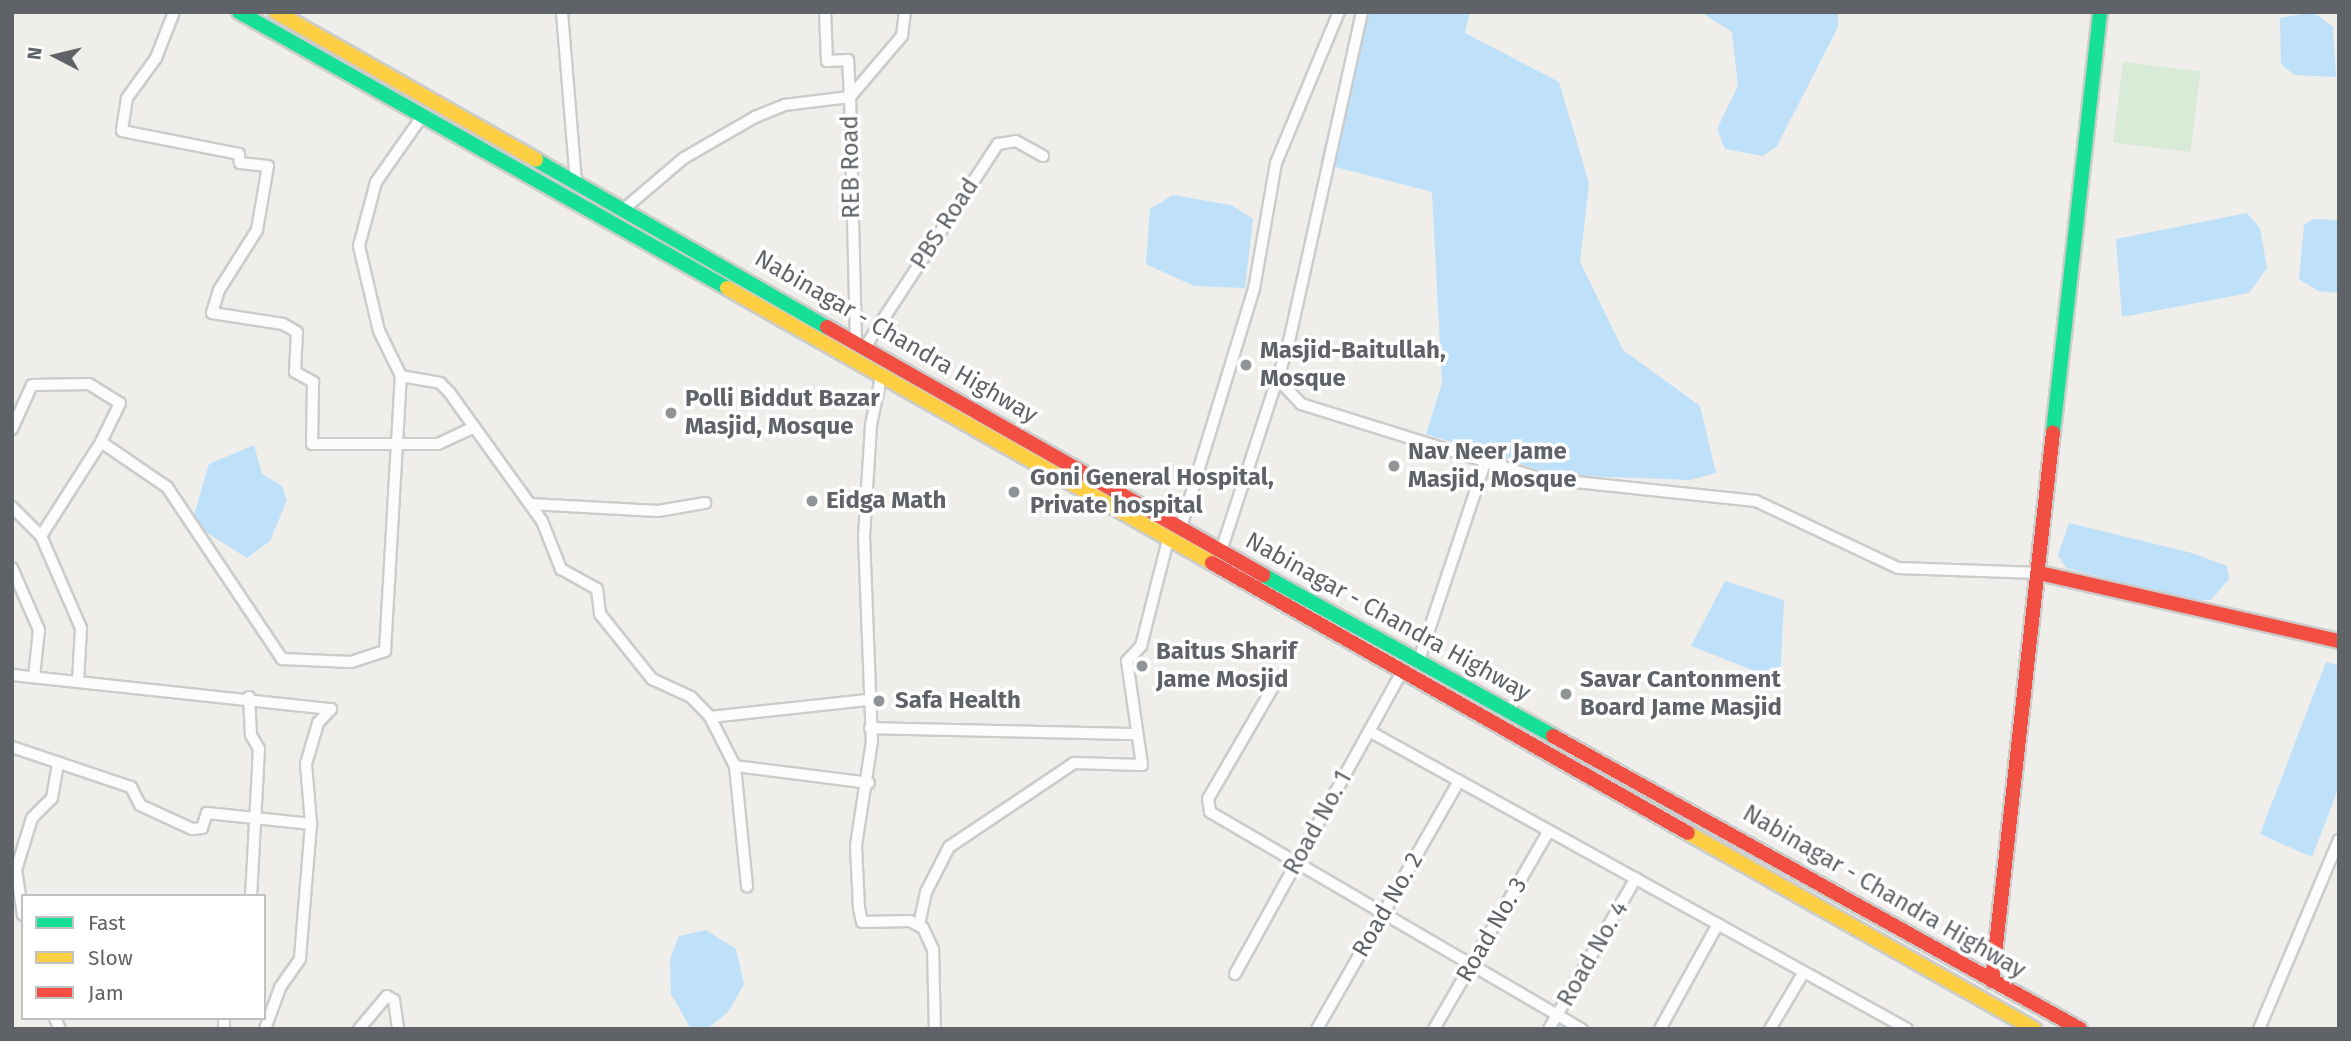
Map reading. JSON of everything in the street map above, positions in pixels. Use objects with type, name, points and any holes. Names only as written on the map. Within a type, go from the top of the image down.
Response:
[{"type":"main road","name":"Nabinagar - Chandra Highway","points":[[239,12],[2034,1029]]},
{"type":"main road","name":"Nabinagar - Chandra Highway","points":[[276,12],[1182,524],[1221,551],[2080,1029]]},
{"type":"main road","points":[[1992,981],[2101,12]]},
{"type":"main road","points":[[2039,573],[2339,641]]},
{"type":"street","points":[[174,12],[156,58],[127,98],[122,131],[239,154],[240,163],[268,166],[257,230],[219,290],[212,313],[283,324],[297,332],[295,372],[313,382],[312,444],[397,447],[438,443],[474,427]]},
{"type":"street","points":[[301,26],[307,12]]},
{"type":"street","points":[[562,12],[576,182]]},
{"type":"street","points":[[624,209],[684,158],[755,117],[784,105],[850,97],[848,60],[827,61],[825,12]]},
{"type":"street","name":"REB Road","points":[[860,344],[850,97],[902,36],[905,12]]},
{"type":"street","points":[[1182,524],[1254,289],[1276,163],[1339,12]]},
{"type":"street","points":[[1221,551],[1277,378],[1362,12]]},
{"type":"street","points":[[102,442],[167,487],[282,659],[310,665],[385,652],[401,376],[379,331],[359,246],[376,181],[423,115]]},
{"type":"street","name":"PBS Road","points":[[860,344],[998,144],[1016,141],[1043,156]]},
{"type":"street","points":[[401,376],[440,383],[530,505],[561,569],[597,589],[600,614],[635,661],[652,679],[691,697],[710,717],[736,766],[747,886]]},
{"type":"street","points":[[881,377],[864,535],[867,700],[870,728],[869,783],[856,846],[862,922],[919,925]]},
{"type":"street","points":[[1277,378],[1301,404],[1538,478],[1756,501],[1898,568],[2039,573]]},
{"type":"street","points":[[12,429],[32,385],[89,384],[120,403],[102,442],[41,536]]},
{"type":"street","points":[[1419,660],[1486,460]]},
{"type":"street","points":[[530,505],[658,511],[705,503]]},
{"type":"street","points":[[12,507],[41,536],[81,628],[78,682]]},
{"type":"street","points":[[935,1029],[933,949],[919,925],[926,892],[949,847],[1074,763],[1142,765],[1127,661],[1141,646],[1168,540]]},
{"type":"street","points":[[12,568],[38,630],[34,677]]},
{"type":"street","name":"Road No. 1","points":[[1235,974],[1402,671]]},
{"type":"street","points":[[12,675],[249,697],[331,709],[318,723],[306,764],[311,824],[300,959],[280,988],[265,1029]]},
{"type":"street","points":[[1276,682],[1208,799],[1223,822],[1299,858],[1582,1029]]},
{"type":"street","points":[[249,697],[251,734],[259,749],[253,816],[251,894]]},
{"type":"street","points":[[710,717],[867,700]]},
{"type":"street","points":[[870,728],[1136,734]]},
{"type":"street","points":[[1369,731],[1907,1029]]},
{"type":"street","points":[[12,747],[131,787],[140,805],[192,829],[202,828],[207,813],[311,824]]},
{"type":"street","points":[[21,902],[16,870],[32,818],[52,798],[58,763]]},
{"type":"street","points":[[736,766],[869,783]]},
{"type":"street","name":"Road No. 2","points":[[1318,1029],[1459,781]]},
{"type":"street","name":"Road No. 3","points":[[1434,1029],[1549,831]]},
{"type":"street","points":[[2259,1029],[2339,840]]},
{"type":"street","name":"Road No. 4","points":[[1549,1029],[1636,878]]},
{"type":"street","points":[[1660,1029],[1718,924]]},
{"type":"street","points":[[1769,1029],[1804,972]]},
{"type":"street","points":[[359,1029],[387,996],[394,1000],[398,1029]]},
{"type":"street","points":[[1880,1029],[1887,1017]]},
{"type":"green space","points":[[2123,62],[2200,72],[2191,152],[2113,142]]},
{"type":"water","points":[[1358,12],[1470,12],[1465,33],[1559,82],[1589,183],[1580,262],[1623,350],[1700,406],[1716,473],[1690,480],[1555,475],[1426,434],[1442,383],[1432,192],[1320,163]]},
{"type":"water","points":[[1701,12],[1838,12],[1838,27],[1777,146],[1763,156],[1725,149],[1717,129],[1738,86],[1732,32]]},
{"type":"water","points":[[2313,12],[2333,27],[2336,77],[2294,75],[2281,64],[2280,18]]},
{"type":"water","points":[[1173,195],[1231,205],[1253,219],[1245,288],[1194,286],[1146,264],[1150,209]]},
{"type":"water","points":[[2247,213],[2260,228],[2267,268],[2249,293],[2122,317],[2116,239]]},
{"type":"water","points":[[2313,219],[2339,220],[2339,293],[2318,291],[2299,279],[2304,225]]},
{"type":"water","points":[[254,445],[262,474],[282,486],[287,500],[270,541],[247,558],[203,530],[194,515],[209,464]]},
{"type":"water","points":[[2069,523],[2192,553],[2227,566],[2229,579],[2211,600],[2188,600],[2066,568],[2058,555]]},
{"type":"water","points":[[1725,581],[1784,600],[1780,681],[1691,646]]},
{"type":"water","points":[[2326,662],[2339,665],[2339,787],[2312,857],[2260,834]]},
{"type":"water","points":[[706,930],[736,949],[744,984],[728,1012],[707,1029],[691,1029],[671,994],[670,959],[679,936]]},
{"type":"traffic: fast","points":[[239,12],[727,288]]},
{"type":"traffic: fast","points":[[2053,432],[2100,12]]},
{"type":"traffic: fast","points":[[536,160],[827,327]]},
{"type":"traffic: fast","points":[[1263,575],[1553,736]]},
{"type":"traffic: slow","points":[[276,12],[536,160]]},
{"type":"traffic: slow","points":[[727,288],[1212,563]]},
{"type":"traffic: slow","points":[[1688,833],[2034,1029]]},
{"type":"traffic: jam","points":[[827,327],[1263,575]]},
{"type":"traffic: jam","points":[[1992,981],[2053,432]]},
{"type":"traffic: jam","points":[[1212,563],[1688,833]]},
{"type":"traffic: jam","points":[[2039,573],[2339,641]]},
{"type":"traffic: jam","points":[[1553,736],[2080,1029]]},
{"type":"place","name":"Masjid-Baitullah, Mosque","points":[[1246,365]]},
{"type":"place","name":"Polli Biddut Bazar Masjid, Mosque","points":[[671,413]]},
{"type":"place","name":"Nav Neer Jame Masjid, Mosque","points":[[1394,466]]},
{"type":"place","name":"Goni General Hospital, Private hospital","points":[[1014,492]]},
{"type":"place","name":"Eidga Math","points":[[812,501]]},
{"type":"place","name":"Baitus Sharif Jame Mosjid","points":[[1142,666]]},
{"type":"place","name":"Savar Cantonment Board Jame Masjid","points":[[1566,694]]},
{"type":"place","name":"Safa Health","points":[[879,701]]}]
